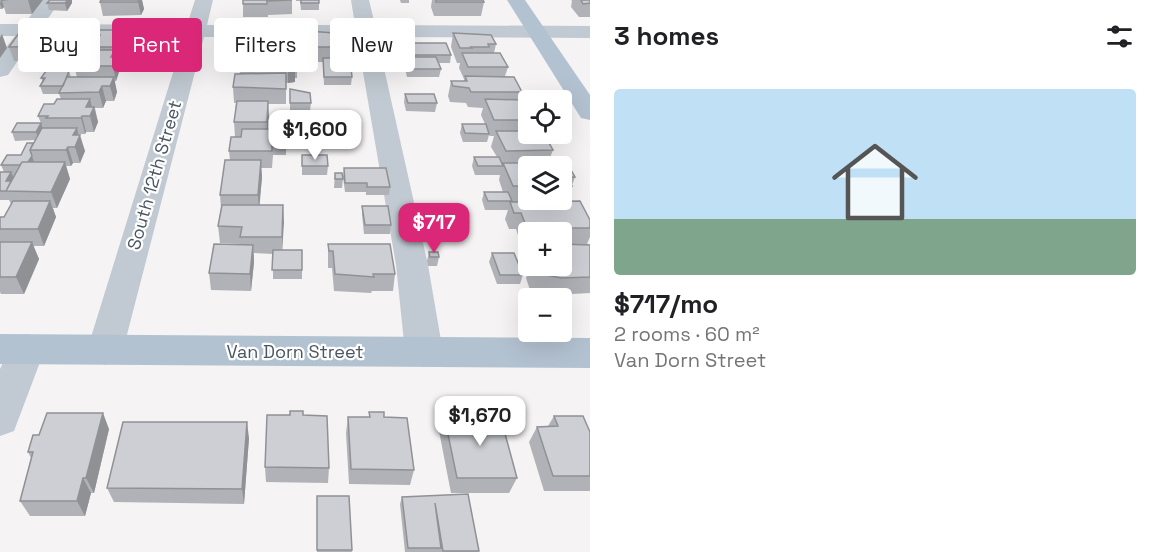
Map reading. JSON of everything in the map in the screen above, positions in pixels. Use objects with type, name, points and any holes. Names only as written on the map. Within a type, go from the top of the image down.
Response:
[{"type":"main road","points":[[516,0],[590,113]]},
{"type":"main road","name":"Van Dorn Street","points":[[13,349],[590,353]]},
{"type":"street","points":[[39,18],[52,0]]},
{"type":"street","name":"South 12th Street","points":[[199,18],[204,0]]},
{"type":"street","points":[[360,0],[363,18]]},
{"type":"street","points":[[0,30],[18,30]]},
{"type":"street","points":[[202,30],[330,31]]},
{"type":"street","points":[[415,31],[590,32]]},
{"type":"street","points":[[0,70],[18,46]]},
{"type":"street","name":"South 12th Street","points":[[105,350],[183,72]]},
{"type":"street","points":[[374,72],[412,265],[424,352]]},
{"type":"street","points":[[0,418],[13,349]]},
{"type":"building","points":[[50,0],[68,0],[65,3],[47,3]]},
{"type":"building","points":[[101,0],[139,0],[138,2],[100,2]]},
{"type":"building","points":[[243,0],[292,0],[267,1],[267,4],[243,4]]},
{"type":"building","points":[[301,0],[319,0],[319,3],[301,3]]},
{"type":"building","points":[[436,0],[483,0],[484,2],[436,2]]},
{"type":"building","points":[[581,0],[590,0],[590,3],[583,4]]},
{"type":"building","points":[[100,30],[112,30],[112,47],[100,47]]},
{"type":"building","points":[[318,32],[330,33],[330,47],[318,47]]},
{"type":"building","points":[[453,33],[491,35],[496,44],[488,44],[489,47],[460,48]]},
{"type":"building","points":[[18,34],[18,47],[9,47]]},
{"type":"building","points":[[415,43],[446,43],[451,55],[415,55]]},
{"type":"building","points":[[100,50],[112,50],[112,66],[100,66]]},
{"type":"building","points":[[462,53],[500,53],[508,67],[468,67]]},
{"type":"building","points":[[415,57],[436,57],[441,69],[415,69]]},
{"type":"building","points":[[323,58],[330,58],[330,72],[351,72],[352,77],[324,77]]},
{"type":"building","points":[[45,72],[69,72],[63,86],[40,86],[45,78],[41,78]]},
{"type":"building","points":[[286,73],[286,89],[233,87],[235,74]]},
{"type":"building","points":[[465,76],[514,77],[521,90],[518,92],[471,92],[469,88],[453,86],[451,81],[467,81]]},
{"type":"building","points":[[67,77],[114,77],[110,86],[102,86],[99,92],[59,93]]},
{"type":"building","points":[[290,89],[310,93],[311,103],[290,103]]},
{"type":"building","points":[[405,94],[434,94],[437,103],[408,103]]},
{"type":"building","points":[[57,99],[90,99],[86,107],[94,107],[90,116],[81,118],[38,116],[44,104],[54,104]]},
{"type":"building","points":[[485,99],[518,100],[518,120],[494,120]]},
{"type":"building","points":[[237,101],[268,101],[267,122],[234,122]]},
{"type":"building","points":[[17,123],[41,123],[36,132],[12,132]]},
{"type":"building","points":[[462,124],[486,124],[489,134],[465,133]]},
{"type":"building","points":[[42,128],[77,128],[73,135],[80,135],[75,147],[68,147],[66,150],[30,150]]},
{"type":"building","points":[[242,129],[286,129],[286,139],[272,139],[272,151],[229,151],[231,137],[241,137]]},
{"type":"building","points":[[496,131],[518,131],[518,144],[550,144],[553,150],[506,151]]},
{"type":"building","points":[[27,143],[33,143],[30,150],[32,156],[28,162],[22,162],[20,165],[1,165],[7,155],[21,155]]},
{"type":"building","points":[[302,155],[327,155],[328,166],[302,166]]},
{"type":"building","points":[[474,157],[499,157],[503,166],[478,166]]},
{"type":"building","points":[[225,160],[261,160],[258,195],[220,195]]},
{"type":"building","points":[[22,162],[65,162],[51,192],[6,191]]},
{"type":"building","points":[[503,163],[518,163],[518,186],[513,186]]},
{"type":"building","points":[[344,168],[386,168],[390,187],[367,187],[367,183],[345,183]]},
{"type":"building","points":[[0,172],[11,172],[6,181],[11,181],[6,191],[0,191]]},
{"type":"building","points":[[335,173],[342,173],[343,179],[335,179]]},
{"type":"building","points":[[484,192],[508,192],[512,201],[488,201]]},
{"type":"building","points":[[13,201],[50,201],[38,229],[0,229],[0,217],[4,217]]},
{"type":"building","points":[[572,201],[580,201],[590,220],[590,228],[572,228],[572,222],[525,222],[521,213],[514,213],[510,202],[518,202],[518,210],[572,210]]},
{"type":"building","points":[[222,205],[283,205],[282,237],[240,237],[242,227],[218,226]]},
{"type":"building","points":[[362,206],[388,206],[391,225],[365,225]]},
{"type":"building","points":[[0,242],[32,242],[16,277],[0,277]]},
{"type":"building","points":[[214,244],[253,245],[250,274],[209,273]]},
{"type":"building","points":[[328,244],[390,244],[395,274],[373,274],[374,277],[335,274],[333,251],[329,251]]},
{"type":"building","points":[[572,244],[590,245],[590,277],[551,276],[572,276]]},
{"type":"building","points":[[273,250],[302,250],[302,270],[272,270]]},
{"type":"building","points":[[429,252],[438,252],[439,257],[430,257]]},
{"type":"building","points":[[492,253],[514,253],[518,263],[518,275],[500,275]]},
{"type":"building","points":[[290,411],[303,411],[303,415],[327,416],[329,468],[265,467],[267,415],[290,415]]},
{"type":"building","points":[[369,412],[384,412],[384,417],[407,418],[414,470],[351,469],[348,417],[370,417]]},
{"type":"building","points":[[47,413],[103,413],[86,478],[83,478],[77,501],[20,501],[33,452],[28,452],[33,435],[39,435]]},
{"type":"building","points":[[444,415],[500,415],[517,478],[457,478]]},
{"type":"building","points":[[554,416],[583,416],[590,432],[590,476],[553,476],[537,427],[558,426]]},
{"type":"building","points":[[123,422],[247,422],[242,489],[107,488]]},
{"type":"building","points":[[468,494],[479,551],[443,551],[435,503],[441,548],[408,548],[402,497]]},
{"type":"building","points":[[317,496],[349,496],[352,550],[317,550]]}]
